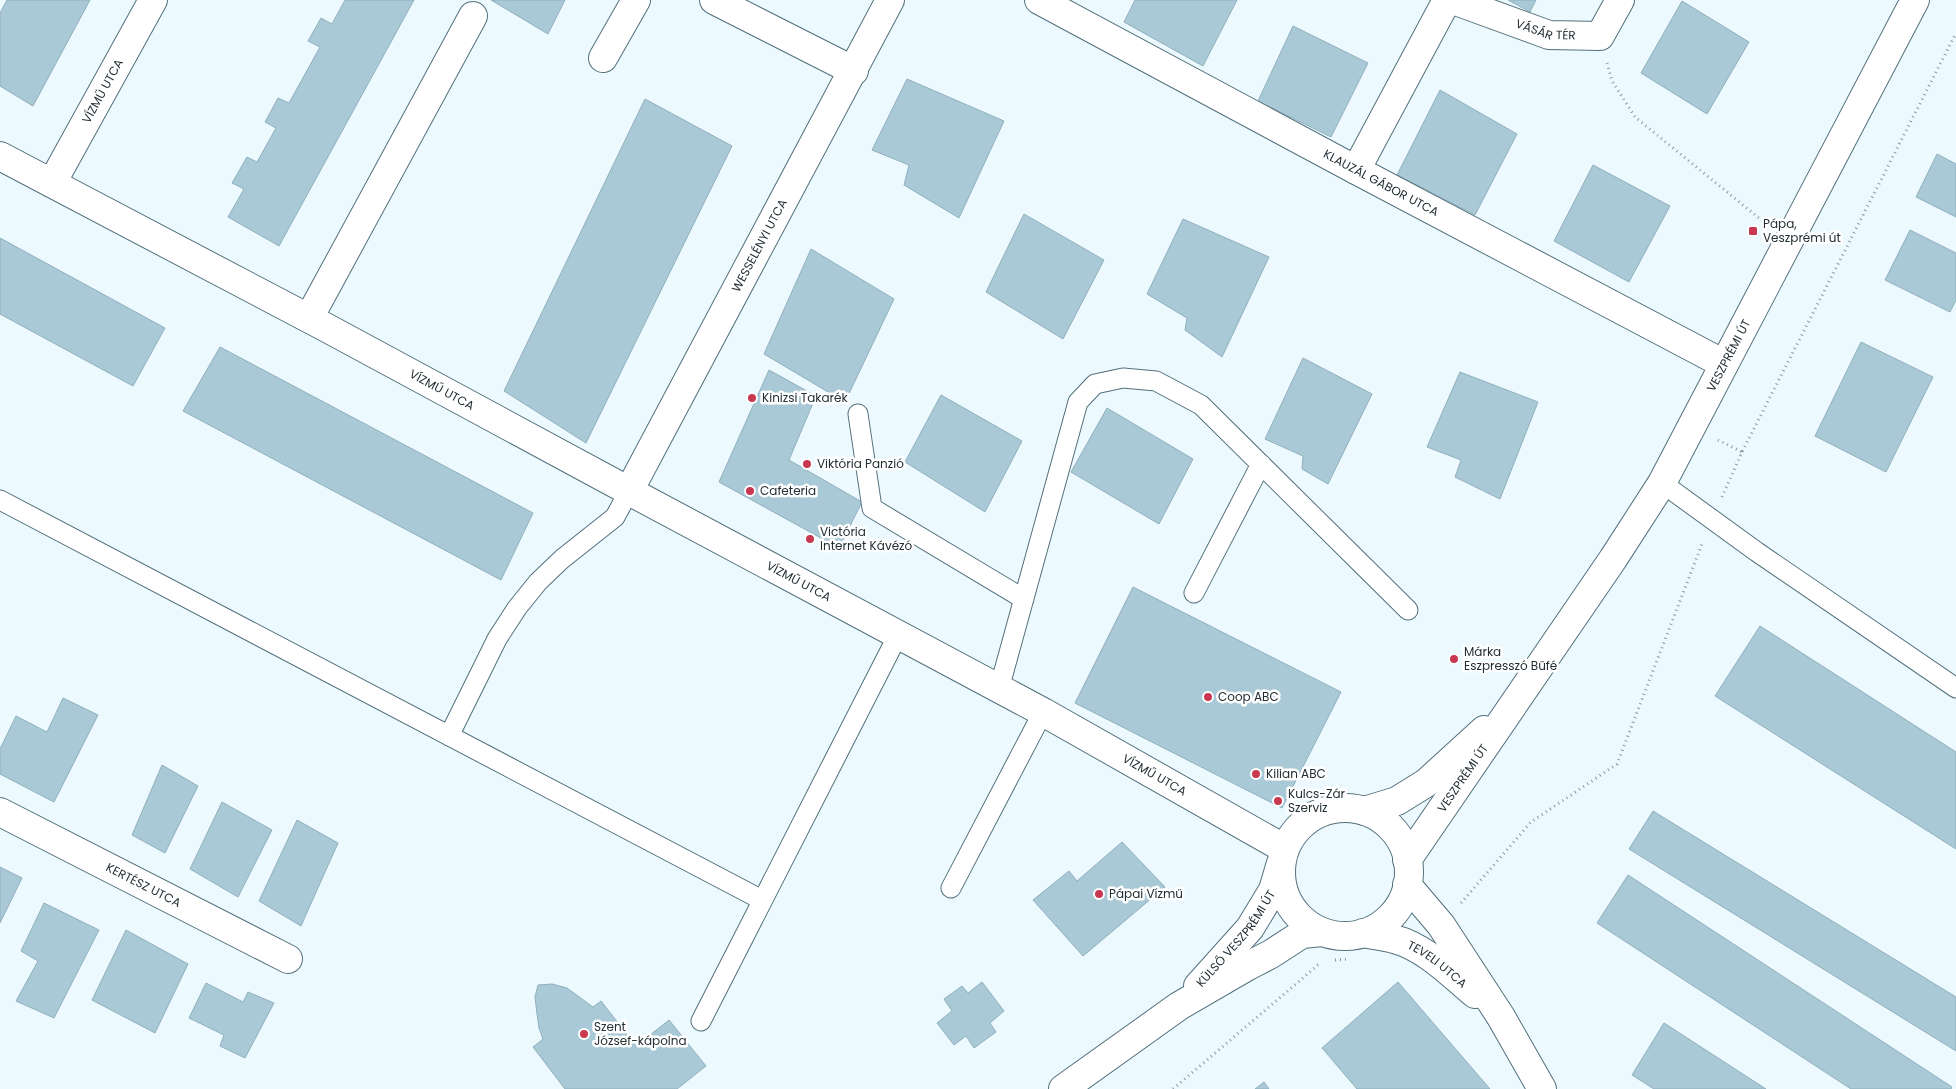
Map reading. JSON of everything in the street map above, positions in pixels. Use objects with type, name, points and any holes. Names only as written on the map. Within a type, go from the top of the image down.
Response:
[{"type":"street","name":"VÍZMŰ UTCA","points":[[52,183],[153,0]]},
{"type":"street","points":[[604,58],[636,0]]},
{"type":"street","points":[[714,0],[854,71]]},
{"type":"street","name":"WESSELÉNYI UTCA","points":[[629,491],[854,71],[890,0]]},
{"type":"street","name":"KLAUZÁL GÁBOR UTCA","points":[[1039,0],[1724,364]]},
{"type":"street","points":[[1356,170],[1447,0]]},
{"type":"street","name":"VÁSÁR TÉR","points":[[1452,0],[1549,35],[1600,36]]},
{"type":"street","points":[[1600,36],[1620,0]]},
{"type":"street","name":"VESZPRÉMI ÚT","points":[[1407,872],[1518,698],[1613,560],[1662,482],[1915,0]]},
{"type":"street","points":[[309,318],[472,16]]},
{"type":"street","name":"VÍZMŰ UTCA","points":[[0,156],[309,318],[1043,712],[1283,856]]},
{"type":"street","name":"VESZPRÉMI ÚT","points":[[1364,811],[1397,801],[1426,783],[1518,698]]},
{"type":"street","points":[[1351,808],[1364,811],[1380,819],[1392,830],[1404,848],[1407,872],[1403,898],[1392,915],[1376,928],[1349,936],[1322,932],[1309,925],[1289,903],[1284,890],[1283,856],[1291,837],[1300,826],[1311,818],[1337,809],[1351,808]]},
{"type":"street","name":"KERTÉSZ UTCA","points":[[0,812],[288,959]]},
{"type":"street","name":"KÜLSŐ VESZPRÉMI ÚT","points":[[1179,1006],[1250,928],[1273,890],[1283,856]]},
{"type":"street","name":"TEVELI UTCA","points":[[1407,872],[1501,1016],[1542,1089]]},
{"type":"street","name":"KÜLSŐ VESZPRÉMI ÚT","points":[[1063,1089],[1179,1006],[1271,954],[1302,934],[1322,932]]},
{"type":"street","name":"TEVELI UTCA","points":[[1363,933],[1396,939],[1436,961],[1501,1016]]},
{"type":"lane","points":[[999,689],[1078,402],[1095,384],[1123,378],[1156,381],[1201,405],[1408,610]]},
{"type":"lane","points":[[858,414],[872,508],[1024,599]]},
{"type":"lane","points":[[1194,593],[1261,464]]},
{"type":"lane","points":[[1662,482],[1712,519],[1956,688]]},
{"type":"lane","points":[[449,736],[497,639],[517,608],[538,582],[562,559],[615,517],[629,491]]},
{"type":"lane","points":[[0,500],[762,900]]},
{"type":"lane","points":[[700,1021],[898,635]]},
{"type":"lane","points":[[951,888],[1043,712]]},
{"type":"path","points":[[1441,925],[1532,822],[1616,764],[1712,519],[1742,452],[1956,33]]},
{"type":"path","points":[[1600,36],[1612,81],[1635,117],[1789,243]]},
{"type":"path","points":[[1173,1089],[1318,965],[1336,960],[1352,959]]},
{"type":"building","points":[[7,0],[90,0],[33,106],[0,86],[0,13]]},
{"type":"building","points":[[345,0],[414,0],[279,246],[228,217],[244,189],[232,183],[247,157],[257,162],[276,128],[265,122],[278,98],[289,103],[320,47],[308,41],[321,18],[332,24]]},
{"type":"building","points":[[491,0],[565,0],[548,34]]},
{"type":"building","points":[[1135,0],[1237,0],[1203,66],[1124,22]]},
{"type":"building","points":[[1508,0],[1536,0],[1530,12]]},
{"type":"building","points":[[1682,1],[1749,42],[1707,114],[1641,73]]},
{"type":"building","points":[[1293,26],[1368,63],[1331,137],[1258,101]]},
{"type":"building","points":[[907,79],[1004,121],[959,218],[904,185],[909,165],[872,150]]},
{"type":"building","points":[[1440,90],[1517,134],[1475,215],[1397,175]]},
{"type":"building","points":[[645,99],[732,146],[586,443],[504,391]]},
{"type":"building","points":[[1937,154],[1956,164],[1956,217],[1916,197]]},
{"type":"building","points":[[1593,165],[1670,206],[1629,282],[1554,241]]},
{"type":"building","points":[[1024,214],[1104,260],[1063,339],[986,292]]},
{"type":"building","points":[[1183,219],[1269,257],[1222,357],[1185,330],[1187,318],[1147,294]]},
{"type":"building","points":[[1910,230],[1956,253],[1956,300],[1950,312],[1885,280]]},
{"type":"building","points":[[0,238],[165,328],[133,386],[0,314]]},
{"type":"building","points":[[811,249],[894,299],[845,402],[764,354]]},
{"type":"building","points":[[1861,342],[1933,377],[1886,472],[1815,436]]},
{"type":"building","points":[[220,347],[533,513],[501,580],[183,411]]},
{"type":"building","points":[[1303,358],[1372,394],[1328,484],[1302,469],[1303,456],[1265,439]]},
{"type":"building","points":[[769,370],[816,396],[789,460],[862,502],[839,548],[719,482]]},
{"type":"building","points":[[1460,372],[1538,402],[1500,499],[1455,477],[1461,460],[1427,447]]},
{"type":"building","points":[[941,395],[1022,441],[985,512],[905,462]]},
{"type":"building","points":[[1107,408],[1193,459],[1159,524],[1071,472]]},
{"type":"building","name":"Coop ABC","points":[[1133,587],[1341,692],[1282,808],[1075,703]]},
{"type":"building","points":[[1760,626],[1956,752],[1956,849],[1715,696]]},
{"type":"building","points":[[63,698],[98,715],[54,802],[0,774],[0,749],[16,716],[47,732]]},
{"type":"building","points":[[162,765],[198,786],[165,853],[132,835]]},
{"type":"building","points":[[222,802],[272,830],[238,897],[190,869]]},
{"type":"building","points":[[1653,811],[1956,997],[1956,1051],[1629,849]]},
{"type":"building","points":[[297,820],[338,843],[301,926],[259,901]]},
{"type":"building","name":"Pápai Vízmű","points":[[1122,842],[1165,887],[1083,956],[1033,900],[1069,871],[1077,881]]},
{"type":"building","points":[[0,867],[22,878],[0,923]]},
{"type":"building","points":[[1628,875],[1952,1087],[1951,1089],[1851,1089],[1597,923]]},
{"type":"building","points":[[44,903],[99,930],[54,1018],[16,1001],[38,961],[21,951]]},
{"type":"building","points":[[126,930],[188,964],[155,1033],[92,1000]]},
{"type":"building","points":[[982,982],[1004,1011],[990,1023],[996,1032],[974,1048],[966,1036],[954,1045],[937,1023],[952,1011],[944,999],[962,986],[968,993]]},
{"type":"building","points":[[1398,982],[1490,1089],[1357,1089],[1322,1048]]},
{"type":"building","points":[[206,983],[243,1002],[248,992],[274,1003],[245,1058],[220,1046],[224,1035],[189,1018]]},
{"type":"building","name":"Szent József-kápolna","points":[[552,984],[567,988],[593,1007],[601,1001],[636,1046],[669,1020],[706,1066],[677,1089],[565,1089],[533,1047],[543,1039],[539,1028],[535,997],[538,985]]},
{"type":"building","points":[[1664,1023],[1766,1089],[1654,1089],[1632,1075]]},
{"type":"building","points":[[1264,1082],[1269,1089],[1255,1089]]},
{"type":"place","name":"Pápa, Veszprémi út","points":[[1753,231]]},
{"type":"place","name":"Kinizsi Takarék","points":[[752,398]]},
{"type":"place","name":"Viktória Panzió","points":[[807,464]]},
{"type":"place","name":"Cafeteria","points":[[750,491]]},
{"type":"place","name":"Victória Internet Kávézó","points":[[810,539]]},
{"type":"place","name":"Márka Eszpresszó Büfé","points":[[1454,659]]},
{"type":"place","name":"Coop ABC","points":[[1208,697]]},
{"type":"place","name":"Kilian ABC","points":[[1256,774]]},
{"type":"place","name":"Kulcs-Zár Szerviz","points":[[1278,801]]},
{"type":"place","name":"Pápai Vízmű","points":[[1099,894]]},
{"type":"place","name":"Szent József-kápolna","points":[[584,1034]]}]
